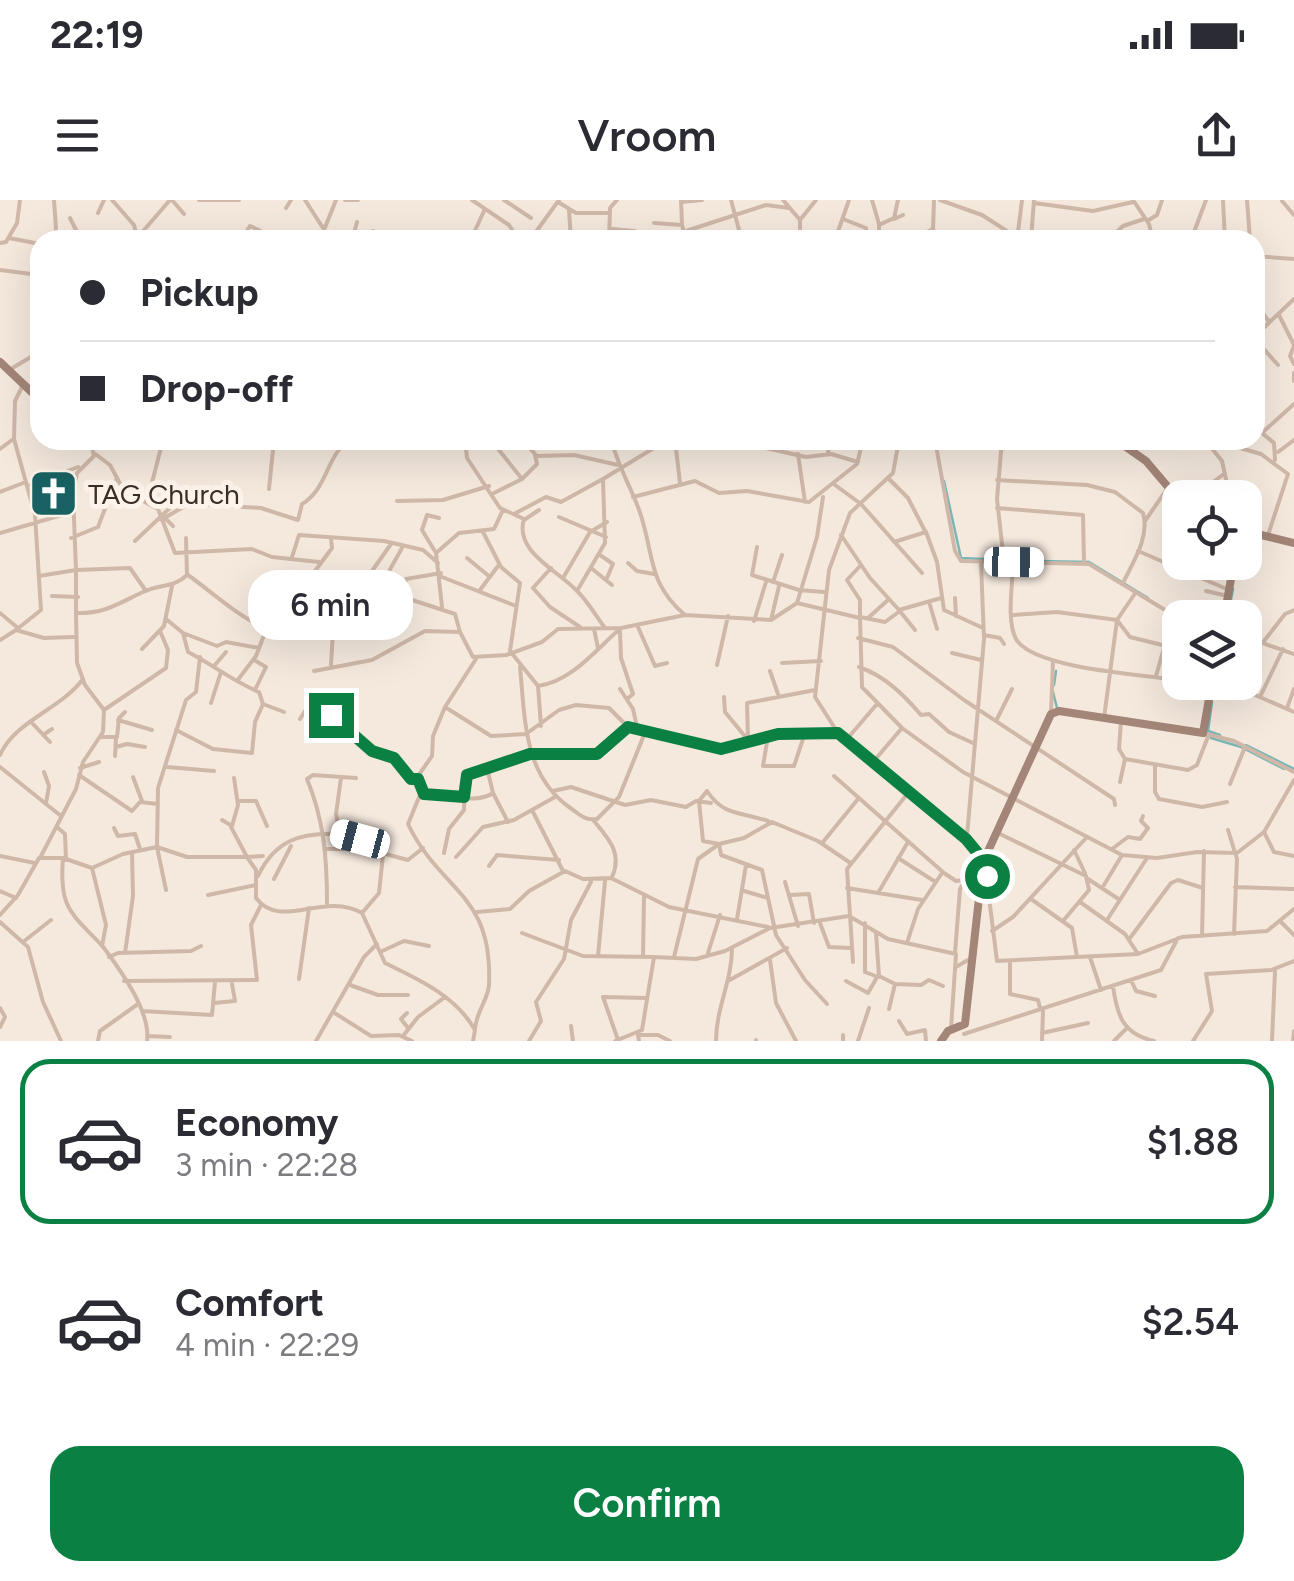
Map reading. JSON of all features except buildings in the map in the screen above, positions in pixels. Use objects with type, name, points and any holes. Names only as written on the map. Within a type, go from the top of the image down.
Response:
[{"type":"street","points":[[10,238],[20,200]]},
{"type":"street","points":[[54,200],[56,230]]},
{"type":"street","points":[[98,214],[104,200]]},
{"type":"street","points":[[143,230],[171,200],[184,214]]},
{"type":"street","points":[[199,200],[239,200]]},
{"type":"street","points":[[286,208],[291,200]]},
{"type":"street","points":[[305,200],[323,228]]},
{"type":"street","points":[[323,228],[336,200]]},
{"type":"street","points":[[345,200],[358,200]]},
{"type":"street","points":[[472,200],[513,230]]},
{"type":"street","points":[[504,200],[532,218]]},
{"type":"street","points":[[610,230],[610,213],[618,200]]},
{"type":"street","points":[[685,230],[681,201],[702,200]]},
{"type":"street","points":[[731,200],[739,230]]},
{"type":"street","points":[[784,200],[800,220]]},
{"type":"street","points":[[800,230],[800,220],[816,200]]},
{"type":"street","points":[[838,230],[850,200]]},
{"type":"street","points":[[872,200],[879,230]]},
{"type":"street","points":[[894,218],[898,200]]},
{"type":"street","points":[[930,230],[934,228],[937,200],[982,215],[1004,230]]},
{"type":"street","points":[[1018,230],[1022,200]]},
{"type":"street","points":[[1119,230],[1156,216],[1162,200]]},
{"type":"street","points":[[1195,230],[1206,200]]},
{"type":"street","points":[[1222,200],[1224,230]]},
{"type":"street","points":[[1248,200],[1250,230]]},
{"type":"street","points":[[537,230],[558,201],[582,214],[610,213]]},
{"type":"street","points":[[1032,230],[1034,202],[1090,211],[1133,201],[1150,230]]},
{"type":"street","points":[[1282,201],[1294,214]]},
{"type":"street","points":[[115,202],[133,230]]},
{"type":"street","points":[[690,230],[766,206],[788,208]]},
{"type":"street","points":[[568,208],[570,230]]},
{"type":"street","points":[[476,230],[484,212]]},
{"type":"street","points":[[879,225],[903,215]]},
{"type":"street","points":[[70,218],[76,230]]},
{"type":"street","points":[[843,219],[866,230]]},
{"type":"street","points":[[355,230],[357,222]]},
{"type":"street","points":[[654,223],[682,224]]},
{"type":"street","points":[[0,243],[10,238],[30,242]]},
{"type":"street","points":[[1265,257],[1294,258]]},
{"type":"street","points":[[0,270],[30,274]]},
{"type":"street","points":[[1265,328],[1294,299]]},
{"type":"street","points":[[1279,315],[1294,346],[1290,356],[1294,364]]},
{"type":"street","points":[[1265,318],[1269,324]]},
{"type":"street","points":[[1265,350],[1278,366]]},
{"type":"street","points":[[8,370],[30,357]]},
{"type":"street","points":[[0,362],[30,393]]},
{"type":"street","points":[[1294,372],[1294,381]]},
{"type":"street","points":[[0,640],[41,610],[36,520],[14,439],[16,401],[22,388]]},
{"type":"street","points":[[1265,430],[1294,404]]},
{"type":"street","points":[[1265,434],[1272,440],[1275,460]]},
{"type":"street","points":[[0,450],[14,439]]},
{"type":"street","points":[[1276,453],[1294,440]]},
{"type":"street","points":[[147,502],[160,450]]},
{"type":"street","points":[[269,489],[273,450]]},
{"type":"street","points":[[135,542],[163,518],[192,502],[266,508],[297,520],[302,504],[317,494],[338,450]]},
{"type":"street","points":[[466,450],[467,458],[503,510],[524,520]]},
{"type":"street","points":[[499,450],[522,479]]},
{"type":"street","points":[[494,494],[522,479],[537,464],[531,450]]},
{"type":"street","points":[[614,450],[633,498],[654,574],[666,599],[685,615]]},
{"type":"street","points":[[514,515],[546,497],[561,502],[648,450]]},
{"type":"street","points":[[676,450],[680,483]]},
{"type":"street","points":[[779,450],[858,462]]},
{"type":"street","points":[[827,455],[829,450]]},
{"type":"street","points":[[633,498],[698,481],[720,493],[747,491],[804,502],[835,484],[858,462],[861,450]]},
{"type":"street","points":[[897,450],[890,479],[850,513],[842,535],[824,592],[821,661],[815,690],[838,733],[966,839],[981,858],[995,959],[1010,962],[1138,954],[1178,938],[1266,930],[1282,922],[1294,909]]},
{"type":"street","points":[[938,450],[956,555],[967,564],[1084,562],[1162,609]]},
{"type":"street","points":[[1000,450],[996,480],[1004,562]]},
{"type":"street","points":[[1131,450],[1146,460],[1162,480]]},
{"type":"street","points":[[1215,450],[1226,480]]},
{"type":"street","points":[[1242,450],[1275,460],[1288,474]]},
{"type":"street","points":[[0,915],[16,898],[102,737],[104,710],[83,678],[73,636],[78,597],[72,512],[76,478],[94,452],[110,465],[126,492],[158,510],[172,550],[252,549],[272,557],[319,562]]},
{"type":"street","points":[[535,455],[567,454],[618,466]]},
{"type":"street","points":[[798,454],[804,502]]},
{"type":"street","points":[[0,492],[83,466]]},
{"type":"street","points":[[1267,536],[1288,474],[1294,469]]},
{"type":"street","points":[[1216,480],[1224,474]]},
{"type":"street","points":[[72,538],[98,527],[117,479]]},
{"type":"street","points":[[578,591],[606,537],[603,479]]},
{"type":"street","points":[[890,479],[908,498],[926,531],[937,562],[945,612],[1000,638],[1004,644]]},
{"type":"street","points":[[996,480],[1069,482],[1112,491],[1143,513],[1145,522]]},
{"type":"street","points":[[835,484],[861,504],[922,573]]},
{"type":"street","points":[[397,501],[443,500],[490,486]]},
{"type":"street","points":[[797,604],[817,538],[823,494]]},
{"type":"street","points":[[1123,583],[1145,522],[1162,498]]},
{"type":"street","points":[[997,508],[1083,515],[1084,562]]},
{"type":"street","points":[[436,554],[459,533],[484,532],[498,525],[503,510]]},
{"type":"street","points":[[539,510],[524,520],[521,530],[528,546],[578,591],[605,628]]},
{"type":"street","points":[[0,532],[72,512]]},
{"type":"street","points":[[439,518],[427,515],[422,530],[436,554],[442,606]]},
{"type":"street","points":[[559,517],[606,537]]},
{"type":"street","points":[[163,518],[173,526]]},
{"type":"street","points":[[564,578],[590,532],[606,522]]},
{"type":"street","points":[[894,542],[926,531]]},
{"type":"street","points":[[484,532],[499,564],[520,583],[511,654],[538,686],[541,726]]},
{"type":"street","points":[[842,535],[861,565],[915,630]]},
{"type":"street","points":[[1262,535],[1294,543]]},
{"type":"street","points":[[292,557],[297,536],[372,539],[423,550],[438,563]]},
{"type":"street","points":[[76,613],[118,608],[146,591],[172,586],[187,574],[186,538]]},
{"type":"street","points":[[304,638],[319,562],[332,548],[331,540]]},
{"type":"street","points":[[324,629],[324,616],[372,572],[392,544]]},
{"type":"street","points":[[757,547],[750,573],[799,590],[824,592]]},
{"type":"street","points":[[383,582],[402,548]]},
{"type":"street","points":[[1138,550],[1162,562]]},
{"type":"street","points":[[600,555],[613,564],[606,580]]},
{"type":"street","points":[[754,621],[782,555]]},
{"type":"street","points":[[467,558],[490,577]]},
{"type":"street","points":[[1014,562],[1014,636],[1023,648],[1054,661],[1162,677]]},
{"type":"street","points":[[628,563],[637,571],[654,574]]},
{"type":"street","points":[[966,839],[986,603],[981,563]]},
{"type":"street","points":[[480,590],[499,564]]},
{"type":"street","points":[[861,565],[847,579],[860,600],[862,687],[902,728],[1012,801],[1122,855],[1147,858],[1236,852],[1264,832],[1294,780]]},
{"type":"street","points":[[38,576],[130,568],[146,591]]},
{"type":"street","points":[[551,568],[532,588],[550,607],[581,628]]},
{"type":"street","points":[[591,568],[612,585]]},
{"type":"street","points":[[187,574],[266,630],[304,638],[324,629],[362,627]]},
{"type":"street","points":[[323,575],[355,584]]},
{"type":"street","points":[[476,659],[460,632],[456,616],[442,606],[402,597],[406,579],[441,575],[517,606]]},
{"type":"street","points":[[1200,580],[1228,593]]},
{"type":"street","points":[[1227,600],[1231,580]]},
{"type":"street","points":[[771,620],[773,582]]},
{"type":"street","points":[[142,649],[166,619],[172,586]]},
{"type":"street","points":[[1206,591],[1228,593]]},
{"type":"street","points":[[1104,718],[1117,620],[1136,592]]},
{"type":"street","points":[[52,596],[78,597]]},
{"type":"street","points":[[538,686],[574,669],[606,638],[621,630],[685,615],[771,620],[797,604],[885,622],[899,611],[930,605],[941,598]]},
{"type":"street","points":[[956,598],[956,616]]},
{"type":"street","points":[[868,618],[889,599]]},
{"type":"street","points":[[930,605],[937,629]]},
{"type":"street","points":[[1294,610],[1284,614],[1264,642],[1294,654]]},
{"type":"street","points":[[1013,614],[1058,612],[1117,620],[1130,637],[1162,645]]},
{"type":"street","points":[[0,613],[17,629],[44,638],[73,636]]},
{"type":"street","points":[[324,616],[352,620],[365,615]]},
{"type":"street","points":[[716,665],[728,616]]},
{"type":"street","points":[[166,619],[183,632],[216,646],[226,642],[259,648]]},
{"type":"street","points":[[638,626],[655,666],[667,664]]},
{"type":"street","points":[[593,628],[598,648]]},
{"type":"street","points":[[236,682],[253,660],[266,630]]},
{"type":"street","points":[[331,665],[333,630]]},
{"type":"street","points":[[418,779],[432,756],[433,736],[445,707],[476,659],[511,654],[542,642],[556,630],[621,630]]},
{"type":"street","points":[[621,630],[620,658],[633,694],[627,699]]},
{"type":"street","points":[[104,710],[166,668],[168,650],[160,631]]},
{"type":"street","points":[[314,670],[372,660],[425,631],[460,632]]},
{"type":"street","points":[[183,632],[188,652],[255,690],[263,704],[284,712]]},
{"type":"street","points":[[858,638],[893,647],[1114,799],[1115,806]]},
{"type":"street","points":[[1156,676],[1162,649]]},
{"type":"street","points":[[1262,693],[1283,649]]},
{"type":"street","points":[[214,666],[226,652]]},
{"type":"street","points":[[952,653],[981,660]]},
{"type":"street","points":[[166,890],[157,847],[159,781],[167,768],[186,700],[196,692],[200,657]]},
{"type":"street","points":[[253,660],[266,667],[255,690]]},
{"type":"street","points":[[782,663],[821,661]]},
{"type":"street","points":[[951,1029],[964,880],[996,832],[1037,749],[1051,714],[1054,661]]},
{"type":"street","points":[[520,667],[530,754],[554,794],[594,821],[613,841],[616,869],[608,879],[598,956]]},
{"type":"street","points":[[859,667],[880,675],[909,698],[920,714],[929,714],[948,732],[975,744]]},
{"type":"street","points":[[770,671],[778,694]]},
{"type":"street","points":[[212,703],[221,672]]},
{"type":"street","points":[[0,756],[13,736],[83,678]]},
{"type":"street","points":[[620,689],[637,727]]},
{"type":"street","points":[[996,721],[1012,689]]},
{"type":"street","points":[[1286,708],[1294,689]]},
{"type":"street","points":[[748,740],[747,703],[760,704],[778,694],[815,690]]},
{"type":"street","points":[[724,696],[725,712],[748,740]]},
{"type":"street","points":[[1262,698],[1294,712]]},
{"type":"street","points":[[1124,759],[1192,769],[1207,734],[1210,700]]},
{"type":"street","points":[[176,730],[213,748],[252,753],[255,720],[263,704]]},
{"type":"street","points":[[846,740],[876,704]]},
{"type":"street","points":[[445,707],[486,734],[526,734],[565,706],[578,705],[609,708],[628,727]]},
{"type":"street","points":[[300,719],[305,711],[331,715],[372,751],[391,756],[411,779],[418,779]]},
{"type":"street","points":[[1051,714],[1059,711],[1207,734],[1245,746],[1294,772]]},
{"type":"street","points":[[114,756],[118,720],[125,712]]},
{"type":"street","points":[[118,720],[152,730]]},
{"type":"street","points":[[1120,782],[1124,759],[1118,748],[1121,721]]},
{"type":"street","points":[[32,724],[50,742]]},
{"type":"street","points":[[444,853],[449,829],[464,810],[465,776],[530,754],[597,754],[628,727],[721,749],[768,736],[838,733]]},
{"type":"street","points":[[873,762],[902,728]]},
{"type":"street","points":[[43,735],[52,729]]},
{"type":"street","points":[[594,821],[616,801],[646,730]]},
{"type":"street","points":[[768,736],[763,766],[794,766],[805,733]]},
{"type":"street","points":[[102,737],[116,738]]},
{"type":"street","points":[[1230,784],[1245,746]]},
{"type":"street","points":[[116,747],[145,747]]},
{"type":"street","points":[[80,772],[99,762]]},
{"type":"street","points":[[1155,765],[1154,792],[1159,799],[1202,807],[1227,802]]},
{"type":"street","points":[[0,768],[61,816]]},
{"type":"street","points":[[167,768],[214,771]]},
{"type":"street","points":[[487,768],[493,793],[508,822]]},
{"type":"street","points":[[44,772],[48,786],[46,803]]},
{"type":"street","points":[[80,772],[132,811],[142,802],[158,804]]},
{"type":"street","points":[[327,904],[317,797],[306,779],[311,775],[356,778]]},
{"type":"street","points":[[834,776],[944,873],[956,881],[964,880]]},
{"type":"street","points":[[133,777],[142,802]]},
{"type":"street","points":[[230,827],[238,801],[234,778]]},
{"type":"street","points":[[340,834],[336,814],[341,778]]},
{"type":"street","points":[[418,779],[427,796],[485,798],[493,793]]},
{"type":"street","points":[[456,857],[483,827],[508,822],[570,787],[634,806],[651,800],[686,807],[700,801],[711,803],[822,843],[849,862]]},
{"type":"street","points":[[422,790],[408,824],[477,912],[484,930],[489,985],[473,1041]]},
{"type":"street","points":[[711,803],[706,791],[700,801],[704,842],[719,844],[744,838],[772,822]]},
{"type":"street","points":[[853,962],[849,862],[908,793]]},
{"type":"street","points":[[822,843],[858,800]]},
{"type":"street","points":[[238,801],[256,801],[267,826]]},
{"type":"street","points":[[532,810],[562,871]]},
{"type":"street","points":[[1112,849],[1128,837],[1140,839],[1148,828],[1140,821],[1143,816]]},
{"type":"street","points":[[222,820],[230,827],[257,877]]},
{"type":"street","points":[[57,826],[65,834],[66,902],[83,929],[110,957],[142,1011],[148,1038],[170,1037]]},
{"type":"street","points":[[114,828],[118,836],[135,834],[140,849]]},
{"type":"street","points":[[1228,830],[1236,852],[1234,934]]},
{"type":"street","points":[[0,856],[37,861],[64,859],[92,868],[140,849],[157,847],[187,857],[265,856],[321,832],[363,840],[368,849]]},
{"type":"street","points":[[996,832],[1062,863],[1120,900]]},
{"type":"street","points":[[1264,832],[1274,851],[1294,856]]},
{"type":"street","points":[[992,930],[1031,900],[1087,837]]},
{"type":"street","points":[[274,879],[293,842]]},
{"type":"street","points":[[878,893],[908,842]]},
{"type":"street","points":[[719,844],[719,854],[762,870],[773,928],[799,971],[827,1004]]},
{"type":"street","points":[[674,957],[695,863],[719,844]]},
{"type":"street","points":[[324,849],[368,849],[408,860],[424,848]]},
{"type":"street","points":[[1063,921],[1090,888],[1074,850]]},
{"type":"street","points":[[125,953],[133,896],[132,852]]},
{"type":"street","points":[[1202,936],[1204,852]]},
{"type":"street","points":[[362,913],[379,893],[383,854]]},
{"type":"street","points":[[489,866],[497,855],[558,860]]},
{"type":"street","points":[[1102,887],[1122,855]]},
{"type":"street","points":[[265,856],[256,884],[256,898],[262,905],[291,913],[327,904],[362,913],[385,963],[418,977],[445,997],[475,1030]]},
{"type":"street","points":[[898,858],[934,880]]},
{"type":"street","points":[[941,1041],[951,1029],[965,1024],[981,858]]},
{"type":"street","points":[[1106,920],[1147,858]]},
{"type":"street","points":[[737,919],[746,864]]},
{"type":"street","points":[[92,868],[106,925],[102,946]]},
{"type":"street","points":[[477,912],[510,909],[529,891],[562,871],[590,880],[608,879],[683,909],[773,928],[849,916],[876,933],[971,959]]},
{"type":"street","points":[[907,943],[923,900],[934,880],[944,873]]},
{"type":"street","points":[[530,1041],[540,1021],[536,1006],[539,994],[567,950],[571,920],[590,890],[590,880]]},
{"type":"street","points":[[1130,938],[1171,883],[1178,880],[1203,888]]},
{"type":"street","points":[[785,882],[798,926]]},
{"type":"street","points":[[208,895],[256,884]]},
{"type":"street","points":[[1235,887],[1294,889]]},
{"type":"street","points":[[848,888],[923,900]]},
{"type":"street","points":[[742,890],[768,898]]},
{"type":"street","points":[[0,892],[16,898]]},
{"type":"street","points":[[790,895],[808,893],[829,947],[852,948]]},
{"type":"street","points":[[643,957],[644,896]]},
{"type":"street","points":[[1031,900],[1075,931],[1077,957]]},
{"type":"street","points":[[1080,902],[1130,938],[1138,954]]},
{"type":"street","points":[[124,981],[232,984],[258,978],[250,925],[262,905]]},
{"type":"street","points":[[300,979],[310,908]]},
{"type":"street","points":[[708,956],[720,915]]},
{"type":"street","points":[[23,942],[51,920]]},
{"type":"street","points":[[0,922],[23,942],[36,964],[43,1002],[61,1041]]},
{"type":"street","points":[[1282,922],[1294,935]]},
{"type":"street","points":[[865,924],[865,972],[896,984],[920,985],[929,980],[943,986]]},
{"type":"street","points":[[522,933],[567,950],[598,956],[674,957],[708,956],[773,928]]},
{"type":"street","points":[[846,981],[868,994],[878,977],[876,933]]},
{"type":"street","points":[[964,1034],[1162,970],[1178,938]]},
{"type":"street","points":[[380,952],[404,941],[429,946]]},
{"type":"street","points":[[316,1041],[367,952],[377,944]]},
{"type":"street","points":[[110,957],[190,951],[201,946]]},
{"type":"street","points":[[716,1041],[717,1010],[728,981],[732,948]]},
{"type":"street","points":[[728,981],[787,948]]},
{"type":"street","points":[[1090,956],[1101,990]]},
{"type":"street","points":[[639,1038],[654,957]]},
{"type":"street","points":[[956,967],[971,959]]},
{"type":"street","points":[[770,960],[776,1003],[796,1041]]},
{"type":"street","points":[[1193,1041],[1212,1013],[1206,974],[1275,969],[1294,961]]},
{"type":"street","points":[[1010,962],[1010,994],[1036,999],[1042,1009],[1042,1041]]},
{"type":"street","points":[[1272,1041],[1275,969]]},
{"type":"street","points":[[1131,980],[1136,990],[1155,996]]},
{"type":"street","points":[[142,1011],[212,1015],[216,982]]},
{"type":"street","points":[[214,1004],[235,1001],[232,984]]},
{"type":"street","points":[[350,984],[378,995],[408,994]]},
{"type":"street","points":[[889,1009],[896,984]]},
{"type":"street","points":[[1113,986],[1118,1016],[1126,1029],[1135,1037],[1154,1041]]},
{"type":"street","points":[[403,1036],[445,997]]},
{"type":"street","points":[[647,998],[603,997],[617,1040],[652,1034],[670,1041]]},
{"type":"street","points":[[98,1041],[100,1030],[138,1004]]},
{"type":"street","points":[[0,1008],[4,1019],[0,1027]]},
{"type":"street","points":[[858,1041],[870,1008]]},
{"type":"street","points":[[334,1012],[375,1038],[403,1036],[412,1041]]},
{"type":"street","points":[[407,1013],[401,1019],[408,1028]]},
{"type":"street","points":[[899,1022],[907,1034],[924,1030],[926,1041]]},
{"type":"street","points":[[1042,1033],[1088,1023]]},
{"type":"street","points":[[571,1026],[573,1041]]},
{"type":"street","points":[[1114,1041],[1126,1029]]},
{"type":"street","points":[[1293,1041],[1294,1031]]},
{"type":"street","points":[[652,1034],[653,1041]]},
{"type":"waterway","points":[[944,481],[961,558],[1004,560]]},
{"type":"waterway","points":[[1037,561],[1089,562],[1148,598]]},
{"type":"waterway","points":[[1231,600],[1233,589]]},
{"type":"waterway","points":[[1054,685],[1056,671]]},
{"type":"waterway","points":[[1053,692],[1057,708]]},
{"type":"waterway","points":[[1212,702],[1208,731],[1220,735]]},
{"type":"waterway","points":[[1211,738],[1241,747],[1284,769]]},
{"type":"waterway","points":[[1246,745],[1294,769]]},
{"type":"place","name":"TAG Church","points":[[53,494]]},
{"type":"route","points":[[331,715],[372,751],[402,764],[411,779],[418,779],[424,794],[431,796],[443,793],[464,797],[465,776],[530,754],[597,754],[628,727],[721,749],[778,734],[838,733],[966,839],[981,857],[987,876]]}]
